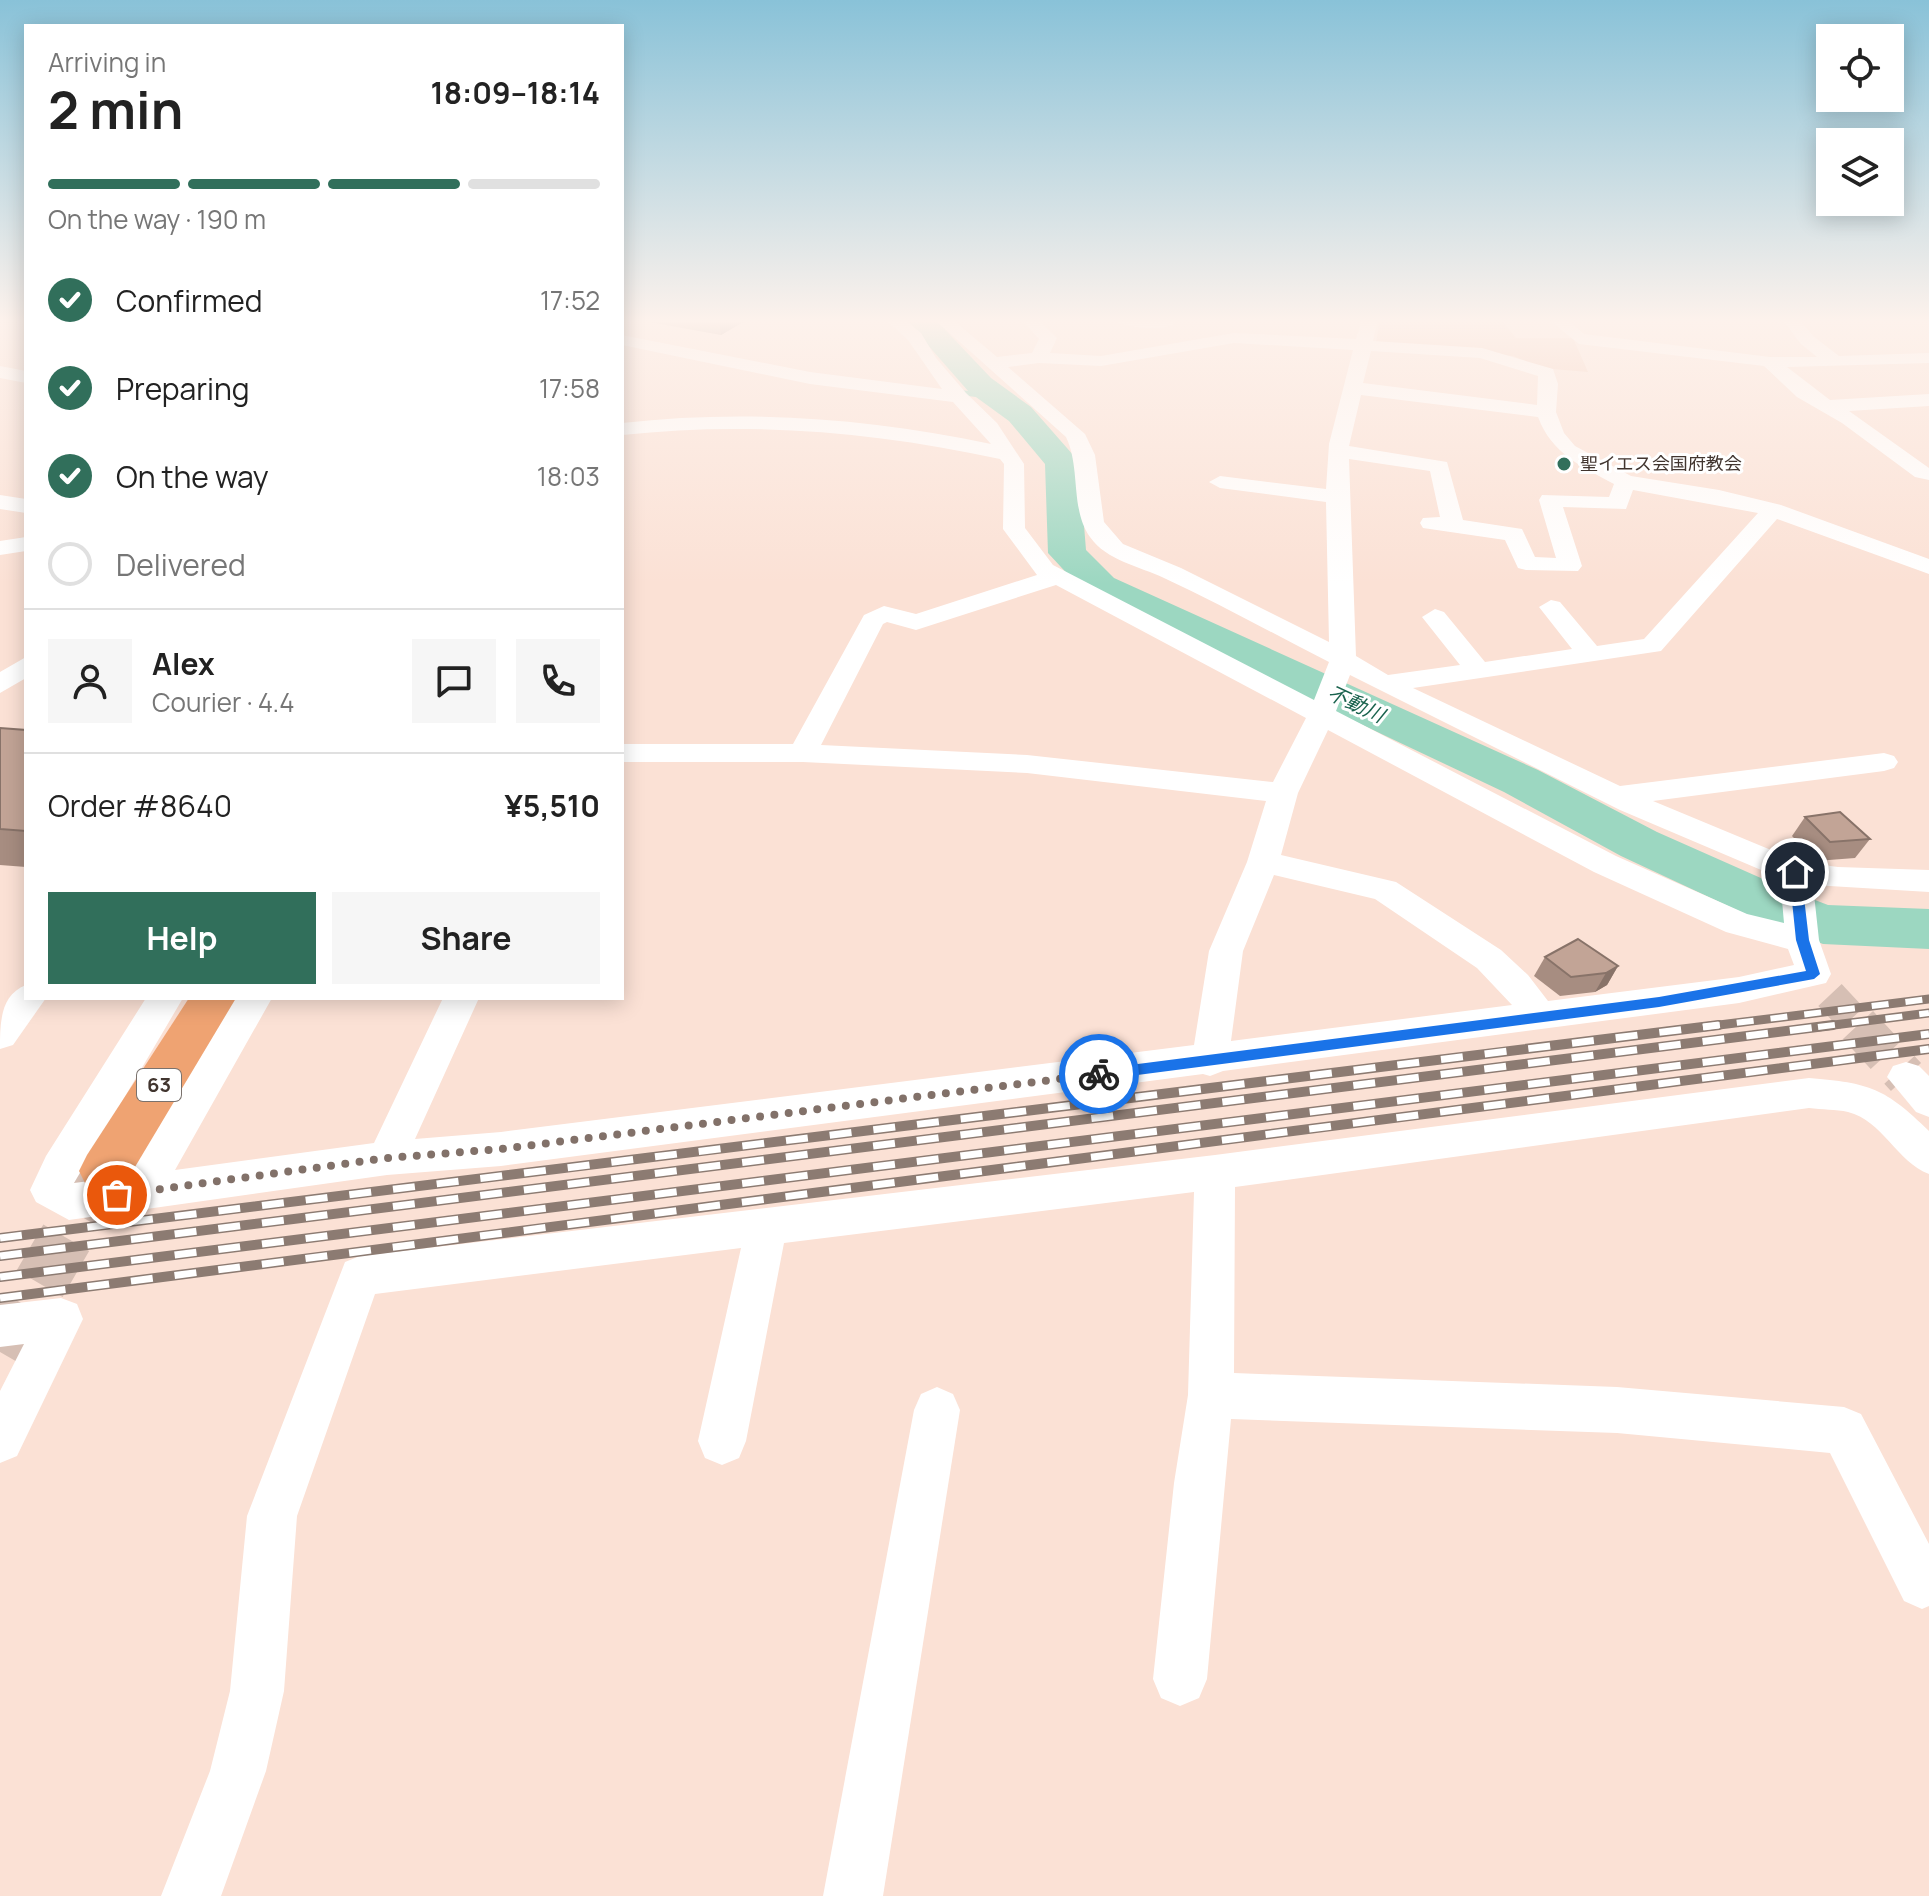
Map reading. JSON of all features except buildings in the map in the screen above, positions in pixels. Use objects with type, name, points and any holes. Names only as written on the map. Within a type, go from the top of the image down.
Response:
[{"type":"main road","name":"63","points":[[123,1182],[212,1000]]},
{"type":"street","points":[[970,407],[990,427],[1014,464],[1014,529],[1029,553],[1045,570],[1322,713],[1438,779],[1684,902],[1738,924],[1815,970]]},
{"type":"street","points":[[1044,407],[1075,434],[1085,455],[1093,522],[1107,542],[1343,659],[1383,684],[1617,796],[1795,872],[1838,878],[1929,881]]},
{"type":"street","points":[[1210,1061],[1226,951],[1263,862],[1283,793],[1322,713],[1343,659],[1338,451],[1349,407]]},
{"type":"street","points":[[1510,407],[1546,412]]},
{"type":"street","points":[[1546,407],[1555,435],[1568,450],[1625,482],[1719,497],[1773,510],[1929,567]]},
{"type":"street","points":[[1829,407],[1922,473],[1929,474]]},
{"type":"street","points":[[624,429],[701,423],[794,424],[895,431],[1008,454]]},
{"type":"street","points":[[1338,451],[1440,466],[1442,524],[1514,534],[1526,563],[1570,566],[1550,500],[1618,504],[1625,482]]},
{"type":"street","points":[[1220,482],[1337,497]]},
{"type":"street","points":[[0,502],[24,506]]},
{"type":"street","points":[[1383,684],[1652,646],[1773,510]]},
{"type":"street","points":[[0,548],[24,544]]},
{"type":"street","points":[[803,753],[871,616],[884,613],[916,622],[1015,593],[1057,576]]},
{"type":"street","points":[[1551,607],[1591,656]]},
{"type":"street","points":[[1435,617],[1479,671]]},
{"type":"street","points":[[624,753],[803,753],[1027,764],[1283,793]]},
{"type":"street","points":[[1617,796],[1884,762]]},
{"type":"street","points":[[1263,862],[1385,890],[1489,959],[1516,984],[1541,1018]]},
{"type":"street","points":[[1795,872],[1815,970]]},
{"type":"street","points":[[164,1000],[50,1190],[69,1202],[123,1182],[517,1147],[1210,1061],[1739,990],[1815,970]]},
{"type":"street","points":[[0,1035],[26,1000]]},
{"type":"street","points":[[123,1182],[253,1000]]},
{"type":"street","points":[[387,1158],[460,1000]]},
{"type":"street","points":[[191,1896],[238,1771],[257,1691],[272,1516],[360,1276],[1215,1172],[1809,1093],[1857,1097],[1886,1114],[1929,1157]]},
{"type":"street","points":[[1180,1679],[1198,1483],[1211,1395],[1215,1172]]},
{"type":"street","points":[[722,1441],[766,1227]]},
{"type":"street","points":[[0,1326],[61,1319],[0,1439]]},
{"type":"street","points":[[1211,1395],[1617,1410],[1844,1431],[1922,1583]]},
{"type":"street","points":[[853,1896],[937,1410]]},
{"type":"waterway","name":"不動川","points":[[1011,407],[1062,463],[1067,553],[1100,586],[1521,781],[1639,844],[1762,900],[1823,924],[1929,929]]},
{"type":"tunnel","points":[[1830,995],[1860,1027]]},
{"type":"tunnel","points":[[1858,1025],[1906,1077]]},
{"type":"tunnel","points":[[0,1352],[105,1171]]},
{"type":"railway","points":[[1703,1027],[1929,999]]},
{"type":"railway","points":[[1818,1027],[1929,1013]]},
{"type":"railway","points":[[0,1238],[1719,1025]]},
{"type":"railway","points":[[0,1256],[1833,1025]]},
{"type":"railway","points":[[0,1277],[1929,1034]]},
{"type":"railway","points":[[0,1298],[1929,1049]]},
{"type":"way so far","points":[[117,1195],[387,1158],[501,1149],[1099,1074]]},
{"type":"place","name":"聖イエス会国府教会","points":[[1564,464]]},
{"type":"route","points":[[1099,1074],[1659,1002],[1739,990],[1814,974],[1802,940],[1795,872]]}]
